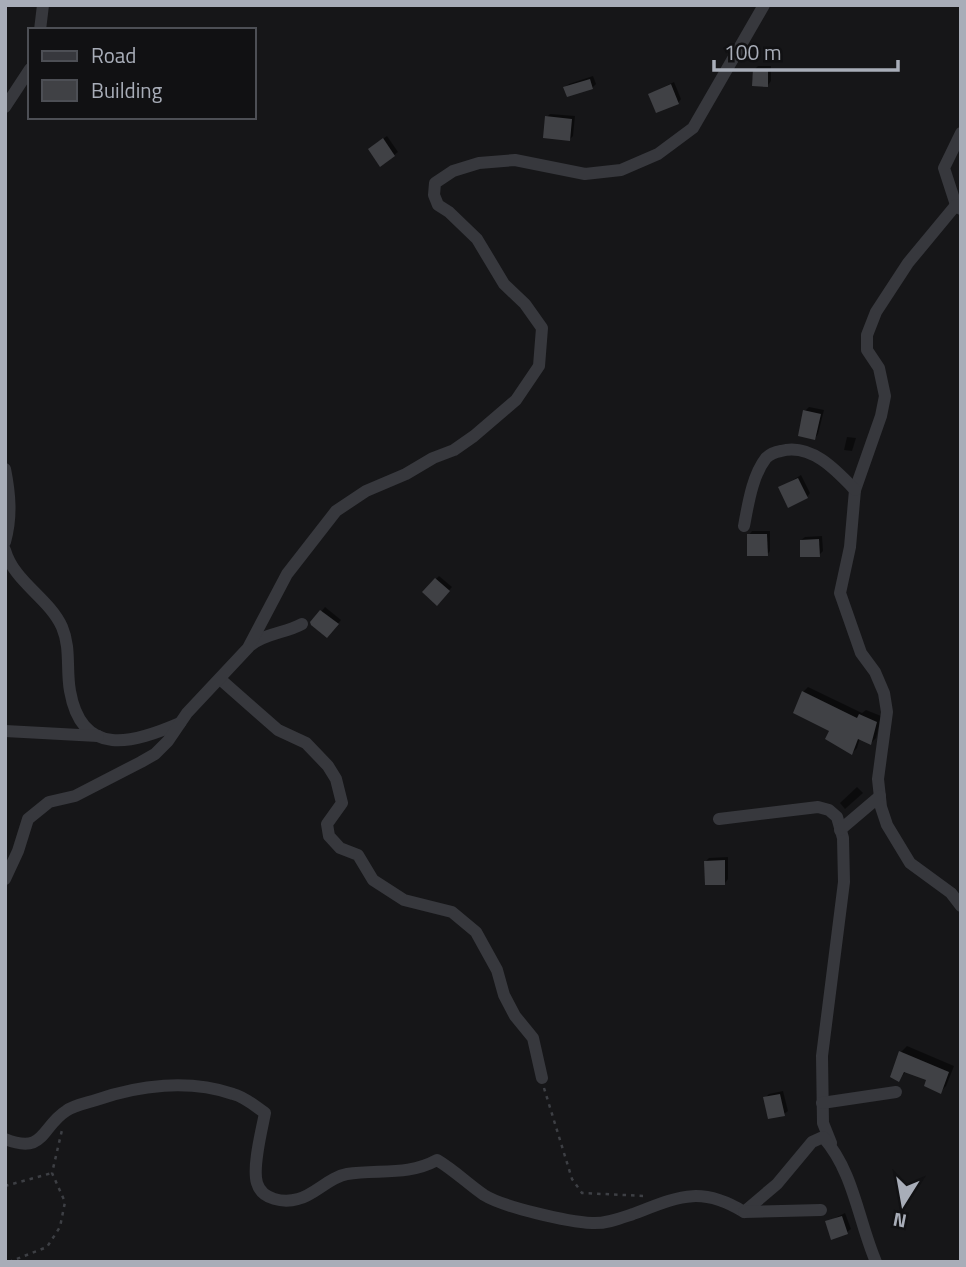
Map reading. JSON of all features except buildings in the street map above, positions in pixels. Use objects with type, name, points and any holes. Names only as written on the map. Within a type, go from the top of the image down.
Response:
[{"type":"street","points":[[40,28],[43,5]]},
{"type":"street","points":[[248,648],[288,574],[336,512],[366,491],[454,450],[474,436],[516,400],[539,366],[542,328],[525,303],[504,284],[477,239],[438,205],[433,195],[435,183],[453,172],[479,163],[515,160],[584,174],[621,170],[658,154],[693,128],[765,5]]},
{"type":"street","points":[[5,107],[28,72]]},
{"type":"street","points":[[961,133],[944,168],[958,207],[908,263],[876,312],[867,335],[867,350],[879,368],[885,396],[881,416],[855,490],[850,547],[840,593],[861,653],[875,672],[884,693],[887,712],[878,779],[887,825],[911,863],[951,893],[961,906]]},
{"type":"street","points":[[744,526],[755,480],[768,456],[776,452],[792,449],[812,454],[837,471],[855,490]]},
{"type":"street","points":[[5,469],[10,503],[5,542]]},
{"type":"street","points":[[5,550],[14,568],[54,613],[62,626],[69,654],[70,691],[75,709],[92,733],[104,739],[135,740],[180,723]]},
{"type":"street","points":[[5,879],[18,851],[28,819],[49,802],[75,796],[155,754],[187,713],[248,648],[260,638],[286,632],[303,624]]},
{"type":"street","points":[[220,679],[278,730],[306,743],[328,766],[336,779],[342,803],[327,824],[329,836],[340,848],[358,855],[373,880],[404,900],[452,912],[476,932],[497,970],[504,995],[515,1016],[533,1038],[542,1078]]},
{"type":"street","points":[[5,732],[98,736]]},
{"type":"street","points":[[841,830],[880,796]]},
{"type":"street","points":[[719,820],[818,807],[830,810],[837,817],[843,838],[844,882],[822,1056],[823,1123],[853,1191],[876,1262]]},
{"type":"street","points":[[5,1139],[20,1145],[30,1143],[42,1137],[65,1111],[116,1093],[152,1086],[205,1087],[234,1094],[265,1113],[258,1149],[257,1183],[265,1195],[277,1200],[299,1199],[343,1175],[421,1169],[437,1160],[453,1169],[485,1196],[559,1217],[594,1223],[618,1219],[664,1201],[692,1195],[723,1199],[744,1212],[821,1210]]},
{"type":"street","points":[[822,1103],[896,1092]]},
{"type":"street","points":[[744,1212],[777,1184],[812,1142],[822,1137],[834,1150]]},
{"type":"path","points":[[542,1078],[572,1179],[582,1193],[648,1196],[664,1201]]},
{"type":"path","points":[[9,1262],[47,1247],[60,1227],[65,1202],[52,1173],[65,1111]]},
{"type":"path","points":[[5,1186],[52,1173]]}]
